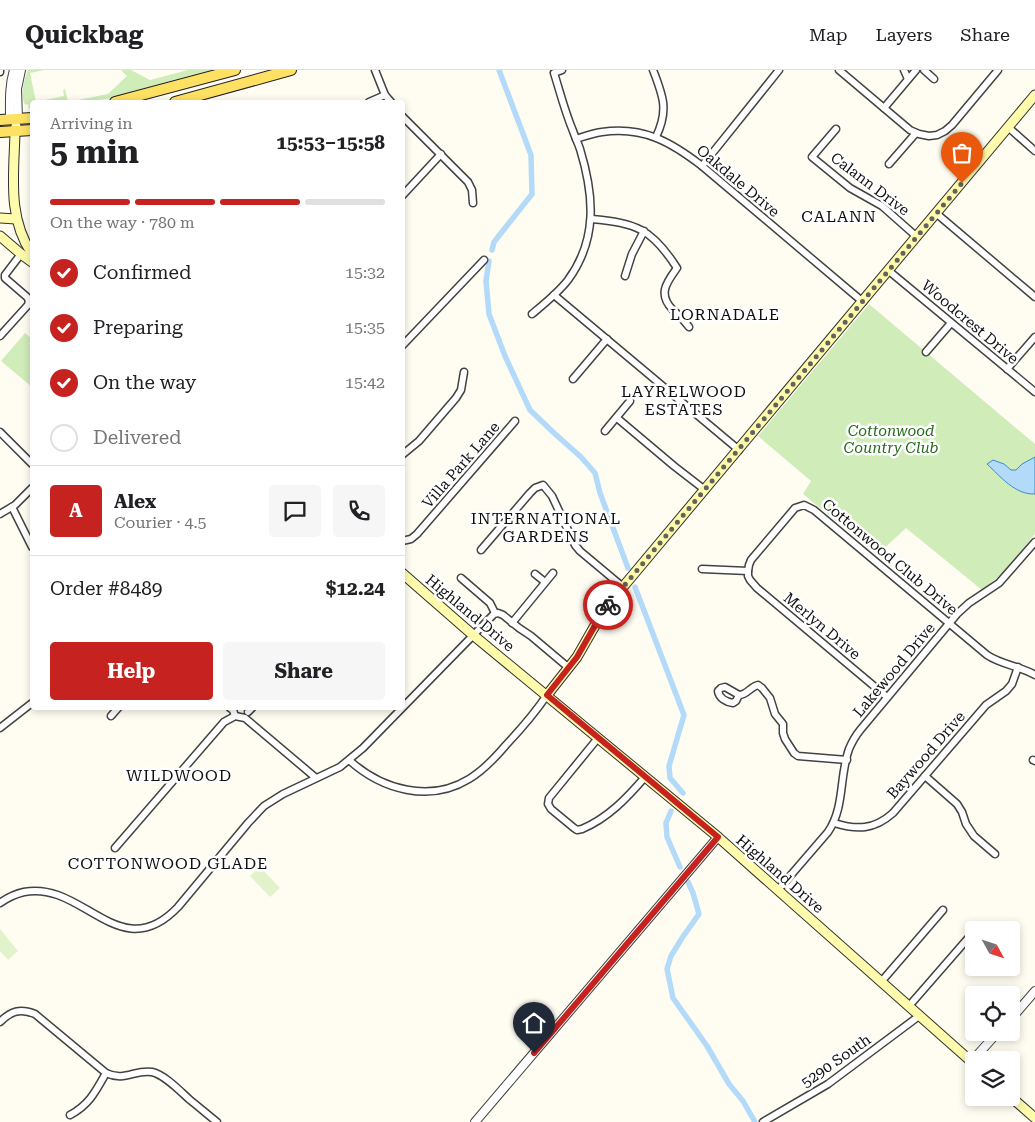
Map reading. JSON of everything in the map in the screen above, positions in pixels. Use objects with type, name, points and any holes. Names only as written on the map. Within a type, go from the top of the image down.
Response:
[{"type":"main road","points":[[122,100],[235,70]]},
{"type":"main road","points":[[182,100],[291,70]]},
{"type":"main road","points":[[547,695],[585,644],[603,613],[623,587],[1035,95]]},
{"type":"main road","points":[[30,118],[9,120],[15,132],[14,200],[16,219],[21,234],[30,250]]},
{"type":"main road","points":[[0,132],[30,130]]},
{"type":"main road","points":[[0,218],[16,219]]},
{"type":"main road","points":[[0,236],[30,261]]},
{"type":"main road","name":"Highland Drive","points":[[405,576],[473,635],[718,837],[965,1056]]},
{"type":"main road","points":[[1020,1105],[1035,1118]]},
{"type":"street","points":[[9,120],[17,89],[15,70]]},
{"type":"street","points":[[375,70],[388,100]]},
{"type":"street","points":[[532,314],[554,295],[580,260],[589,235],[591,219],[591,197],[580,148],[554,73],[562,70]]},
{"type":"street","points":[[654,70],[664,104],[661,128],[656,137]]},
{"type":"street","points":[[839,70],[910,130],[929,136],[948,129],[998,70]]},
{"type":"street","points":[[904,70],[908,79]]},
{"type":"street","points":[[884,108],[916,70]]},
{"type":"street","points":[[924,70],[934,79]]},
{"type":"street","points":[[702,166],[775,71]]},
{"type":"street","points":[[374,100],[385,96]]},
{"type":"street","points":[[405,119],[468,182],[472,190],[473,204]]},
{"type":"street","points":[[1008,127],[1035,151]]},
{"type":"street","name":"Calann Drive","points":[[836,129],[812,157],[850,188],[882,206],[917,237]]},
{"type":"street","name":"Oakdale Drive","points":[[576,139],[602,132],[637,133],[656,137],[681,150],[863,302]]},
{"type":"street","points":[[889,164],[916,133]]},
{"type":"street","points":[[405,193],[441,154]]},
{"type":"street","points":[[937,214],[1035,297]]},
{"type":"street","points":[[591,219],[620,222],[655,239],[677,268],[665,287],[664,294],[667,303],[689,327]]},
{"type":"street","points":[[625,276],[632,254],[644,232]]},
{"type":"street","points":[[2,331],[28,305],[28,297],[5,278],[5,275],[21,254]]},
{"type":"street","points":[[405,343],[484,260]]},
{"type":"street","name":"Woodcrest Drive","points":[[889,270],[950,323],[1035,392]]},
{"type":"street","points":[[554,295],[739,450]]},
{"type":"street","points":[[926,352],[950,323]]},
{"type":"street","points":[[1007,369],[1035,337]]},
{"type":"street","points":[[573,379],[607,339]]},
{"type":"street","points":[[405,452],[422,438],[456,398],[461,390],[464,372]]},
{"type":"street","points":[[605,431],[630,401]]},
{"type":"street","points":[[616,418],[705,490]]},
{"type":"street","name":"Villa Park Lane","points":[[405,540],[415,536],[515,421]]},
{"type":"street","points":[[0,432],[30,462]]},
{"type":"street","points":[[481,550],[530,493],[542,485],[552,496],[575,545],[623,587]]},
{"type":"street","points":[[0,514],[12,507],[30,490]]},
{"type":"street","name":"Cottonwood Club Drive","points":[[748,571],[751,560],[795,508],[804,504],[814,510],[994,660],[1018,667],[1035,675]]},
{"type":"street","points":[[12,507],[30,543]]},
{"type":"street","name":"Lakewood Drive","points":[[778,890],[834,823],[838,811],[849,749],[857,734],[950,623],[965,607],[1004,579],[1035,542]]},
{"type":"street","points":[[702,569],[748,571]]},
{"type":"street","name":"Merlyn Drive","points":[[748,571],[750,580],[757,588],[887,697]]},
{"type":"street","points":[[512,622],[553,573]]},
{"type":"street","points":[[536,574],[545,582]]},
{"type":"street","points":[[461,578],[490,603],[495,613],[500,614],[531,636],[568,668]]},
{"type":"street","points":[[405,705],[495,613]]},
{"type":"street","name":"Baywood Drive","points":[[834,823],[857,828],[878,824],[885,820],[986,705],[1006,691],[1012,684],[1018,667]]},
{"type":"street","points":[[739,695],[744,694],[756,685],[763,689],[771,700],[775,714],[782,721],[785,739],[799,756],[847,760]]},
{"type":"street","points":[[349,760],[368,775],[395,788],[420,791],[448,788],[466,781],[486,766],[532,716],[547,695]]},
{"type":"street","points":[[0,728],[30,706]]},
{"type":"street","points":[[111,716],[116,710]]},
{"type":"street","points":[[233,710],[235,716]]},
{"type":"street","points":[[0,903],[12,896],[23,893],[34,891],[46,892],[59,895],[109,922],[124,927],[138,929],[153,925],[178,907],[259,810],[276,797],[335,770],[363,748],[400,710]]},
{"type":"street","points":[[115,848],[224,722],[235,716],[245,718],[316,778]]},
{"type":"street","points":[[598,738],[549,798],[548,804],[551,809],[572,827],[578,830],[584,828],[610,812],[645,777]]},
{"type":"street","points":[[925,776],[957,804],[974,836],[995,854]]},
{"type":"street","points":[[474,1122],[718,837]]},
{"type":"street","points":[[881,982],[942,910]]},
{"type":"street","points":[[909,1006],[965,942]]},
{"type":"street","points":[[1020,1008],[1035,991]]},
{"type":"street","points":[[0,1022],[7,1015],[16,1011],[35,1014],[106,1073],[119,1077],[143,1072],[155,1073],[217,1122]]},
{"type":"street","name":"5290 South","points":[[763,1122],[828,1084],[919,1016]]},
{"type":"street","points":[[983,1051],[991,1041]]},
{"type":"street","points":[[70,1115],[86,1105],[106,1073]]},
{"type":"green space","points":[[28,70],[44,70],[30,73],[36,100],[30,100],[30,108],[28,108],[29,105],[25,105],[23,97],[24,83]]},
{"type":"green space","points":[[122,70],[131,70],[150,80],[188,70],[213,70],[114,98],[78,100],[108,94],[127,76]]},
{"type":"green space","points":[[65,89],[68,100],[45,100],[64,96],[63,90]]},
{"type":"green space","name":"Cottonwood Country Club","points":[[869,304],[1035,444],[1035,534],[1005,571],[982,590],[906,528],[877,555],[803,494],[811,481],[758,436]]},
{"type":"green space","points":[[25,333],[30,337],[30,385],[1,361]]},
{"type":"green space","points":[[260,867],[280,888],[270,897],[250,876]]},
{"type":"green space","points":[[0,929],[18,951],[8,960],[0,951]]},
{"type":"water","points":[[1035,457],[1035,494],[1014,488],[987,464],[993,460],[1004,464],[1011,470],[1016,470],[1022,464]]},
{"type":"waterway","points":[[492,250],[494,242],[532,194],[531,155],[499,70]]},
{"type":"waterway","points":[[489,261],[486,281],[489,314],[505,356],[530,410],[581,457],[595,473],[600,493],[628,568]]},
{"type":"waterway","points":[[635,587],[684,715],[669,766],[670,778],[683,793]]},
{"type":"waterway","points":[[671,811],[666,823],[667,837],[680,867]]},
{"type":"waterway","points":[[688,882],[699,914],[671,956],[667,969],[673,998],[707,1046],[729,1084],[743,1101],[755,1122]]},
{"type":"way so far","points":[[608,605],[962,183]]},
{"type":"district","name":"CALANN","points":[[839,216]]},
{"type":"district","name":"LORNADALE","points":[[725,314]]},
{"type":"district","name":"LAYRELWOOD ESTATES","points":[[684,400]]},
{"type":"district","name":"INTERNATIONAL GARDENS","points":[[546,527]]},
{"type":"district","name":"WILDWOOD","points":[[179,775]]},
{"type":"district","name":"COTTONWOOD GLADE","points":[[168,863]]},
{"type":"route","points":[[534,1053],[718,837],[547,695],[573,663],[608,605]]}]
